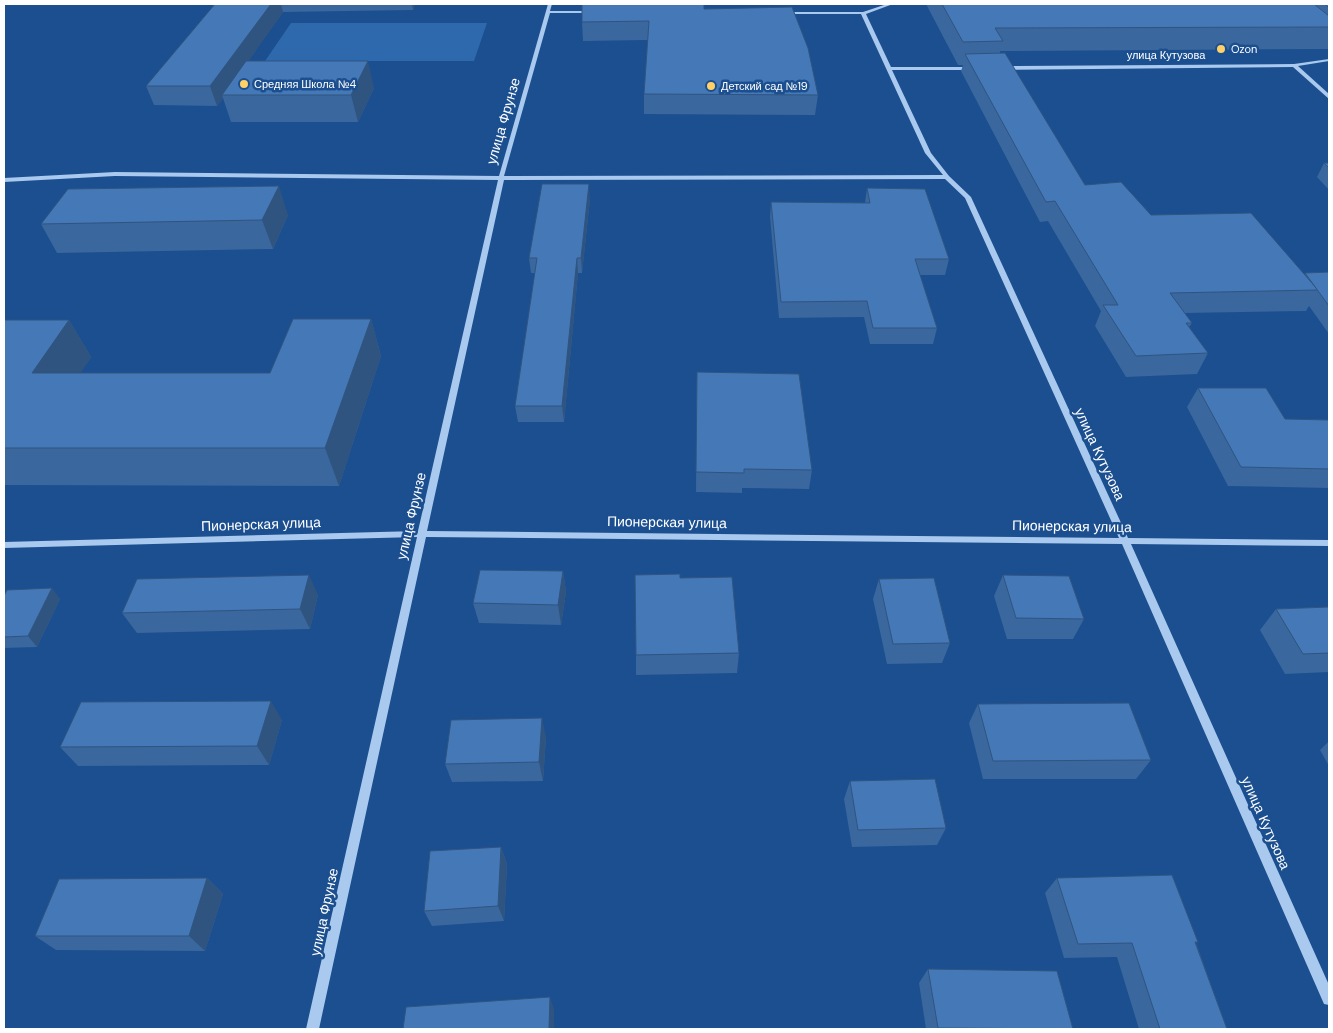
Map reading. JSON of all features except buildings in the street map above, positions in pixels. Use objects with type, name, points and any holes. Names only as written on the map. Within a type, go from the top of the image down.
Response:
[{"type":"street","points":[[775,13],[863,13],[891,4]]},
{"type":"street","points":[[549,8],[602,12]]},
{"type":"street","name":"улица Фрунзе","points":[[312,1029],[501,178],[549,8]]},
{"type":"street","name":"улица Кутузова","points":[[863,13],[928,153],[947,178],[968,197],[1125,541],[1329,999]]},
{"type":"street","name":"улица Кутузова","points":[[998,68],[1294,65],[1329,60]]},
{"type":"street","points":[[1294,65],[1329,98]]},
{"type":"street","points":[[889,69],[978,68]]},
{"type":"street","points":[[4,180],[115,174],[501,178],[947,178]]},
{"type":"street","name":"Пионерская улица","points":[[4,545],[421,534],[1329,543]]},
{"type":"shaded area","points":[[291,23],[487,23],[474,61],[265,61]]},
{"type":"place","name":"Ozon","points":[[1221,49]]},
{"type":"place","name":"Средняя Школа №4","points":[[244,84]]},
{"type":"place","name":"Детский сад №19","points":[[711,86]]}]
